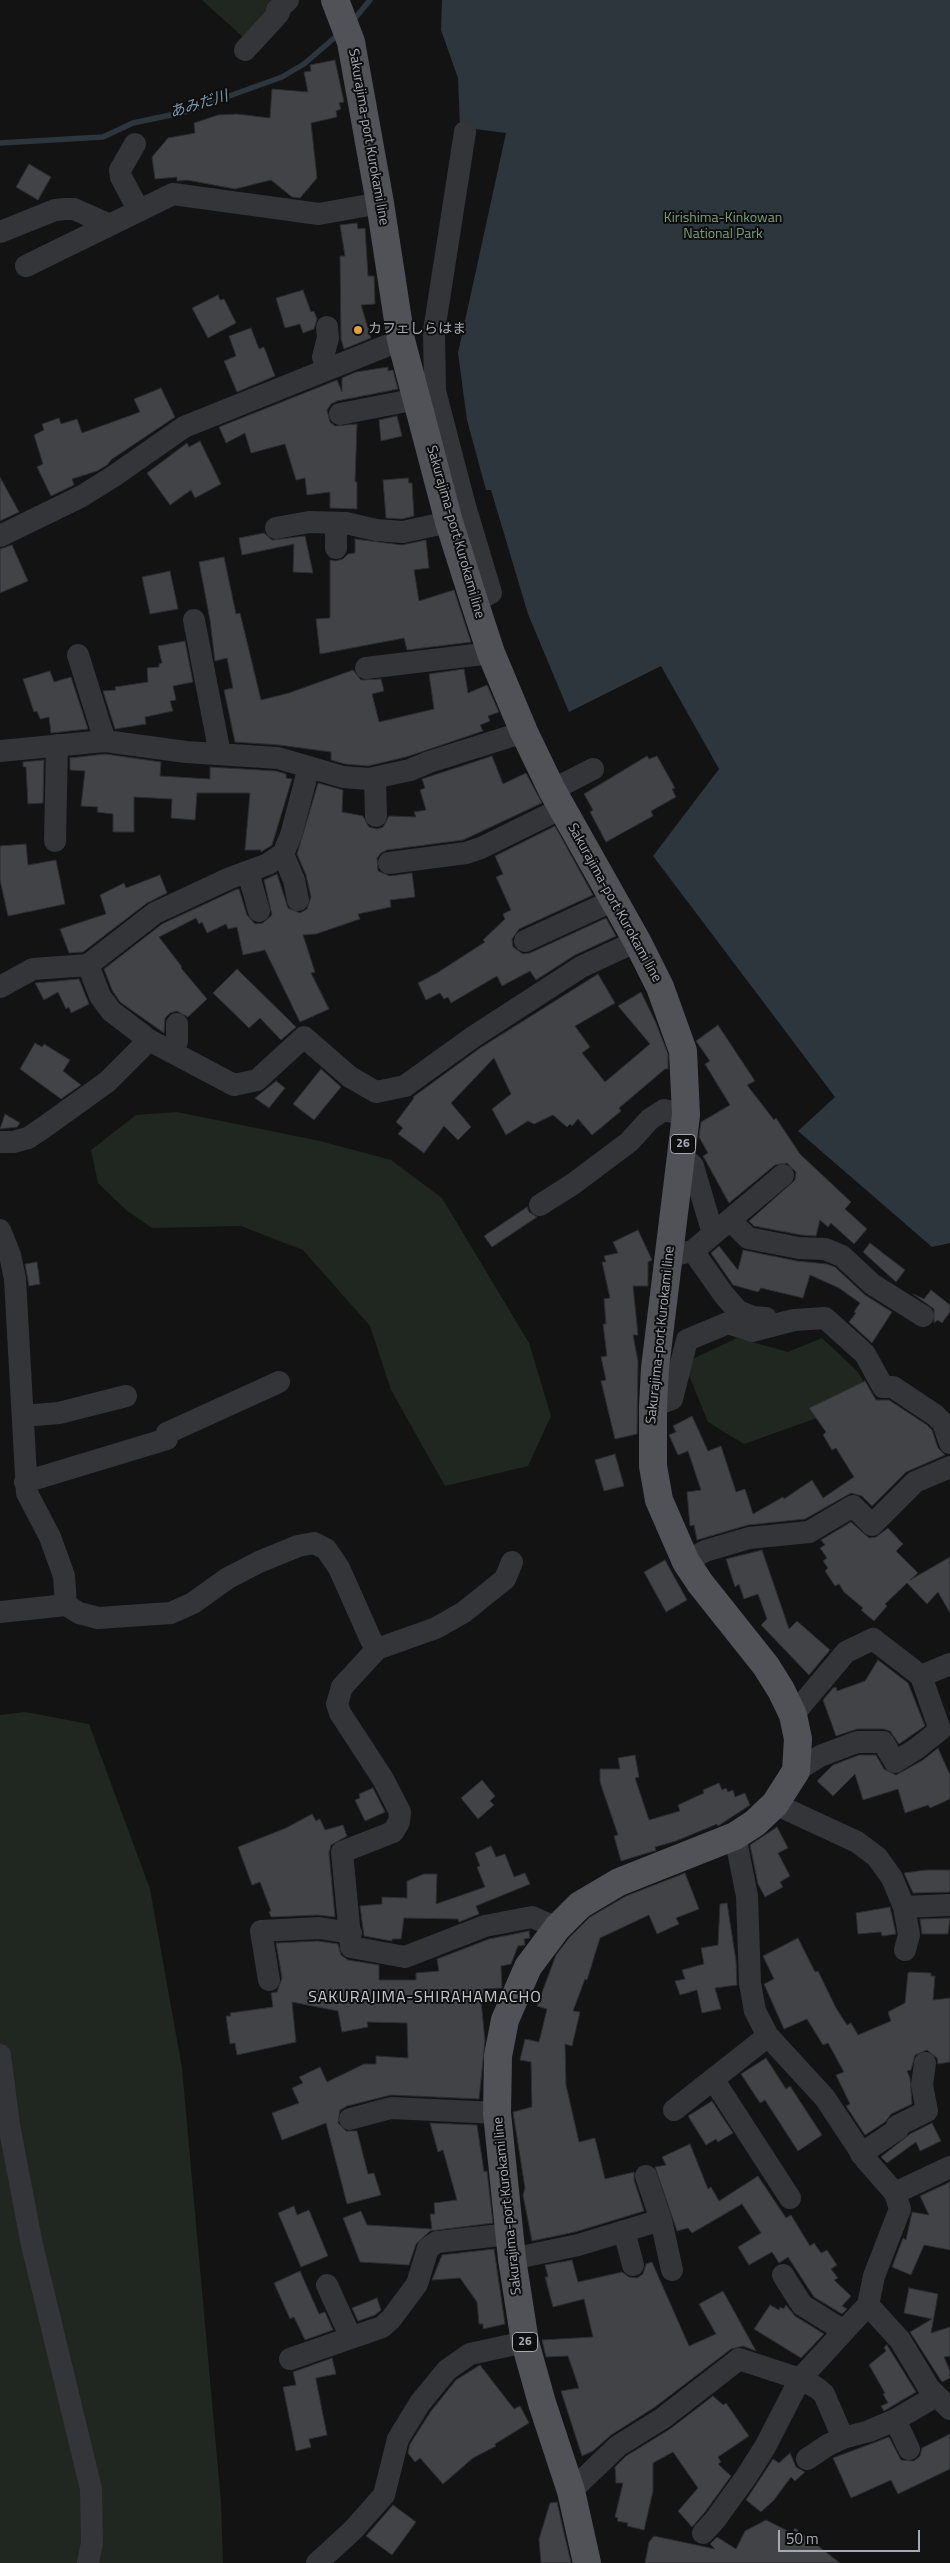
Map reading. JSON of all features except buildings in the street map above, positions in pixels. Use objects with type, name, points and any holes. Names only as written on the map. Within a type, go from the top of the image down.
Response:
[{"type":"main road","name":"Sakurajima-port Kurokami line","points":[[338,7],[350,42],[380,203],[401,340],[449,522],[491,653],[524,732],[557,799],[637,941],[660,987],[683,1051],[686,1115],[682,1156],[681,1254],[653,1406],[653,1466],[660,1500],[686,1562],[700,1583],[766,1666],[781,1690],[793,1715],[798,1739],[796,1771],[775,1804],[755,1823],[735,1836],[618,1882],[580,1905],[557,1928],[528,1967],[518,1986],[505,2020],[498,2056],[497,2113],[511,2246],[525,2342],[542,2403],[571,2491],[587,2563]]},
{"type":"street","points":[[245,50],[279,13],[277,10],[288,0]]},
{"type":"street","points":[[465,132],[434,331],[435,391],[464,506],[491,592],[474,601]]},
{"type":"street","points":[[135,144],[120,170],[121,177],[139,211]]},
{"type":"street","points":[[26,266],[173,194],[319,214],[380,203]]},
{"type":"street","points":[[0,232],[55,210],[65,209],[74,209],[110,224]]},
{"type":"street","points":[[327,327],[328,338],[323,357],[327,369]]},
{"type":"street","points":[[0,536],[90,491],[184,427],[401,340]]},
{"type":"street","points":[[340,414],[417,399]]},
{"type":"street","points":[[276,528],[309,522],[336,523],[403,532],[449,522]]},
{"type":"street","points":[[336,523],[336,548]]},
{"type":"street","points":[[194,620],[220,754]]},
{"type":"street","points":[[366,668],[491,653]]},
{"type":"street","points":[[78,654],[105,740]]},
{"type":"street","points":[[0,751],[105,740],[186,752],[278,758],[343,777],[375,778],[410,770],[429,762],[524,732]]},
{"type":"street","points":[[55,841],[57,745]]},
{"type":"street","points":[[0,987],[33,969],[88,965],[154,913],[230,878],[248,872],[283,854],[291,836],[309,767]]},
{"type":"street","points":[[389,863],[466,853],[481,848],[557,799],[593,769]]},
{"type":"street","points":[[375,778],[376,816]]},
{"type":"street","points":[[283,854],[294,880],[298,900]]},
{"type":"street","points":[[248,872],[259,911]]},
{"type":"street","points":[[525,941],[614,900]]},
{"type":"street","points":[[88,965],[100,996],[111,1010],[149,1040],[234,1085],[257,1080],[304,1037],[350,1077],[376,1092],[405,1086],[472,1037],[581,967],[637,941]]},
{"type":"street","points":[[171,1052],[177,1041],[177,1024]]},
{"type":"street","points":[[0,1142],[13,1142],[28,1138],[43,1128],[106,1082],[149,1040]]},
{"type":"street","points":[[540,1204],[573,1184],[629,1142],[650,1119],[664,1110],[686,1115]]},
{"type":"street","points":[[682,1156],[694,1166],[722,1227],[748,1238],[799,1248],[825,1249],[842,1256],[872,1284],[923,1316]]},
{"type":"street","points":[[783,1175],[722,1227],[681,1254],[738,1311],[754,1317],[794,1324]]},
{"type":"street","points":[[0,1230],[10,1255],[15,1279],[24,1416],[25,1482],[32,1506],[50,1537],[64,1576],[66,1605]]},
{"type":"street","points":[[653,1406],[672,1399],[687,1340],[728,1322],[752,1331],[825,1318],[865,1354],[883,1388],[893,1387],[935,1415],[943,1423],[950,1443]]},
{"type":"street","points":[[25,1482],[167,1438],[167,1433],[279,1382]]},
{"type":"street","points":[[24,1416],[59,1413],[126,1396]]},
{"type":"street","points":[[686,1562],[705,1551],[749,1538],[809,1532],[853,1506],[872,1525],[915,1482],[950,1468]]},
{"type":"street","points":[[0,1612],[66,1605],[79,1614],[98,1618],[171,1613],[193,1603],[228,1578],[259,1562],[298,1546],[314,1543],[326,1549],[339,1568],[371,1640],[377,1649]]},
{"type":"street","points":[[512,1562],[505,1579],[464,1612],[436,1628],[377,1649],[332,1687],[340,1713],[383,1779],[400,1812],[399,1822],[393,1832],[342,1852],[351,1947],[405,1957],[485,1926],[504,1922],[532,1917],[557,1928]]},
{"type":"street","points":[[793,1715],[846,1652],[873,1639],[921,1676],[940,1730],[916,1749],[895,1762],[883,1742],[858,1742],[820,1756],[796,1771]]},
{"type":"street","points":[[921,1676],[950,1664]]},
{"type":"street","points":[[775,1804],[857,1842],[877,1857],[892,1878],[904,1907],[909,1935],[905,1950]]},
{"type":"street","points":[[703,2533],[716,2520],[765,2447],[800,2379],[868,2305],[874,2276],[900,2209],[895,2193],[861,2154],[825,2098],[768,2036],[755,2011],[750,1983],[747,1896],[735,1836]]},
{"type":"street","points":[[904,1907],[950,1905]]},
{"type":"street","points":[[269,1980],[261,1931],[319,1928],[351,1933]]},
{"type":"street","points":[[674,2110],[768,2036]]},
{"type":"street","points":[[0,2055],[9,2125],[32,2244],[91,2489],[92,2543],[88,2563]]},
{"type":"street","points":[[861,2154],[898,2129],[897,2126],[927,2111],[922,2086],[925,2063]]},
{"type":"street","points":[[713,2079],[790,2198]]},
{"type":"street","points":[[350,2119],[391,2108],[497,2113]]},
{"type":"street","points":[[895,2193],[950,2167]]},
{"type":"street","points":[[646,2176],[661,2220],[672,2270]]},
{"type":"street","points":[[290,2359],[374,2331],[391,2320],[417,2284],[428,2248],[437,2242],[511,2246],[578,2245],[661,2220]]},
{"type":"street","points":[[624,2231],[633,2265]]},
{"type":"street","points":[[783,2275],[802,2305],[844,2331]]},
{"type":"street","points":[[327,2285],[351,2338]]},
{"type":"street","points":[[807,2459],[828,2445],[843,2438],[869,2431],[943,2402],[900,2340],[868,2305]]},
{"type":"street","points":[[317,2563],[353,2530],[384,2494],[398,2439],[420,2403],[447,2370],[470,2354],[525,2342]]},
{"type":"street","points":[[571,2491],[618,2446],[664,2418],[739,2359],[800,2379],[817,2388],[824,2394],[843,2438]]},
{"type":"street","points":[[895,2420],[909,2449]]},
{"type":"shaded area","points":[[202,0],[281,0],[245,39]]},
{"type":"shaded area","name":"Kirishima-Kinkowan National Park","points":[[442,0],[950,0],[950,1243],[932,1247],[798,1131],[835,1097],[653,856],[719,769],[661,666],[569,712],[528,614],[491,490],[486,490],[467,420],[458,353],[506,133],[460,127],[458,78],[441,30]]},
{"type":"shaded area","points":[[177,1112],[320,1141],[391,1160],[442,1198],[529,1343],[551,1416],[528,1466],[445,1486],[391,1390],[370,1326],[303,1250],[241,1226],[152,1228],[126,1210],[98,1183],[91,1150],[136,1115]]},
{"type":"shaded area","points":[[737,1338],[788,1352],[822,1338],[858,1372],[873,1398],[744,1444],[708,1422],[684,1363]]},
{"type":"shaded area","points":[[25,1712],[89,1724],[150,1889],[182,2068],[221,2502],[223,2563],[0,2563],[0,1715]]},
{"type":"waterway","name":"あみだ川","points":[[352,22],[370,0]]},
{"type":"waterway","name":"あみだ川","points":[[0,143],[103,137],[133,123],[185,112],[282,77],[304,64],[340,33]]},
{"type":"place","name":"カフェしらはま","points":[[358,330]]},
{"type":"district","name":"SAKURAJIMA-SHIRAHAMACHO","points":[[425,1998]]}]
